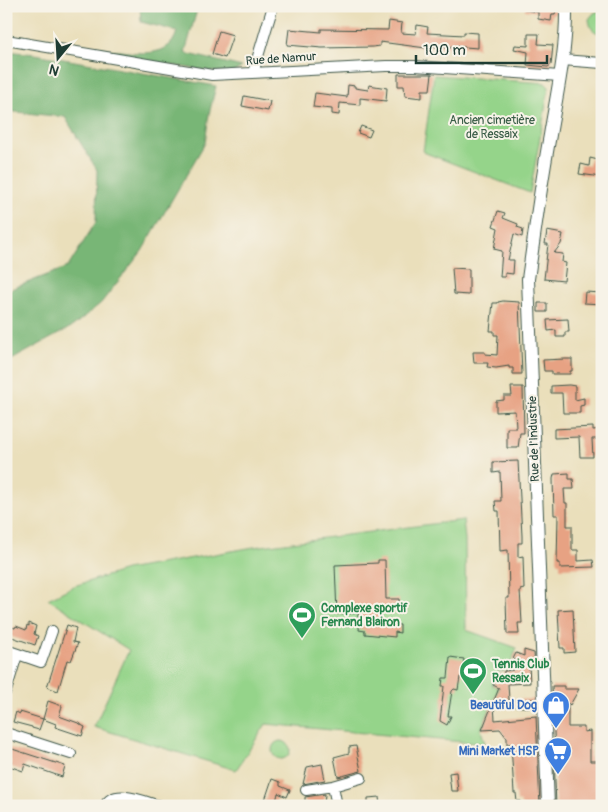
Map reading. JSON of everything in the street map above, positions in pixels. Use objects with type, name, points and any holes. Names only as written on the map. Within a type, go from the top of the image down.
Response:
[{"type":"street","points":[[253,73],[273,6]]},
{"type":"street","name":"Rue de l'Industrie","points":[[548,806],[528,279],[538,200],[560,76],[566,25],[566,6]]},
{"type":"street","name":"Rue de Namur","points":[[6,40],[194,73],[225,75],[396,66],[560,76]]},
{"type":"street","points":[[562,60],[602,63]]},
{"type":"street","points":[[6,650],[41,662],[52,631]]},
{"type":"street","points":[[6,691],[17,655]]},
{"type":"street","points":[[6,733],[71,754]]},
{"type":"street","points":[[306,790],[333,786],[361,778]]},
{"type":"street","points":[[333,786],[337,806]]},
{"type":"street","points":[[106,806],[108,800],[114,796],[160,806]]},
{"type":"green space","points":[[140,6],[198,6],[185,53],[242,67],[234,72],[215,72],[95,53],[96,47],[131,52],[155,52],[173,42],[177,31],[141,22]]},
{"type":"green space","points":[[602,10],[602,34],[592,29],[589,19],[594,13]]},
{"type":"green space","points":[[6,51],[35,54],[216,86],[209,114],[205,143],[142,251],[101,303],[73,326],[6,363],[6,291],[68,267],[96,222],[97,170],[65,117],[6,111]]},
{"type":"green space","name":"Ancien cimetière de Ressaix","points":[[434,75],[545,83],[549,87],[530,193],[423,152]]},
{"type":"green space","name":"Complexe sportif Fernand Blairon","points":[[463,520],[466,630],[517,648],[508,670],[498,671],[492,685],[499,688],[481,730],[485,744],[266,724],[236,770],[94,727],[129,650],[48,599],[74,586],[126,570],[254,547]]},
{"type":"green space","points":[[281,741],[287,744],[290,750],[287,756],[281,759],[275,756],[272,750],[275,744]]},
{"type":"building","points":[[525,6],[557,6],[555,14],[552,14],[551,21],[538,19],[538,12],[525,10]]},
{"type":"building","points":[[389,21],[402,23],[401,33],[416,34],[417,25],[428,27],[427,33],[464,35],[464,32],[478,33],[478,48],[426,46],[426,48],[380,42],[380,46],[373,47],[322,48],[287,45],[289,29],[321,32],[321,29],[388,30]]},
{"type":"building","points":[[219,31],[233,35],[225,58],[212,54]]},
{"type":"building","points":[[528,34],[539,34],[538,44],[553,45],[551,65],[548,67],[527,65],[528,52],[514,49],[515,45],[528,46]]},
{"type":"building","points":[[398,74],[432,74],[430,90],[422,90],[422,98],[405,96],[404,86],[398,86]]},
{"type":"building","points":[[348,85],[368,90],[369,85],[387,88],[386,101],[360,98],[360,105],[340,103],[339,115],[332,114],[332,109],[313,107],[315,93],[347,97]]},
{"type":"building","points":[[244,96],[270,101],[268,111],[242,106]]},
{"type":"building","points":[[361,126],[372,130],[369,137],[358,133]]},
{"type":"building","points":[[590,158],[602,161],[602,177],[579,174],[581,164],[589,166]]},
{"type":"building","points":[[498,211],[505,213],[503,218],[518,224],[517,227],[523,229],[522,237],[514,234],[508,260],[514,260],[513,274],[505,273],[505,277],[500,277],[502,251],[494,249],[498,228],[493,226]]},
{"type":"building","points":[[547,231],[563,234],[561,244],[554,253],[563,254],[562,262],[566,263],[564,281],[544,279],[548,244],[545,244]]},
{"type":"building","points":[[452,268],[469,269],[469,295],[454,294]]},
{"type":"building","points":[[585,292],[602,293],[602,304],[584,303]]},
{"type":"building","points":[[503,301],[519,302],[522,374],[513,374],[513,368],[509,368],[509,366],[496,368],[487,367],[488,363],[474,363],[473,352],[497,355],[498,335],[494,335],[494,331],[490,331],[493,303]]},
{"type":"building","points":[[538,303],[547,303],[547,312],[538,312]]},
{"type":"building","points":[[568,319],[569,332],[565,332],[565,337],[556,337],[556,330],[548,331],[547,320]]},
{"type":"building","points":[[572,359],[572,371],[570,371],[570,374],[552,374],[552,371],[544,371],[543,360]]},
{"type":"building","points":[[551,386],[575,386],[575,400],[584,398],[584,405],[580,406],[580,413],[563,413],[562,393],[551,393]]},
{"type":"building","points":[[511,387],[523,387],[524,433],[520,433],[518,448],[507,448],[507,428],[516,428],[515,411],[496,412],[496,401],[504,400],[504,396],[512,396]]},
{"type":"building","points":[[593,427],[593,430],[602,429],[602,439],[592,439],[593,457],[580,457],[579,437],[554,438],[554,429]]},
{"type":"building","points":[[518,461],[522,543],[518,543],[518,557],[523,556],[524,589],[520,590],[522,623],[518,623],[519,634],[507,634],[506,598],[509,598],[508,550],[500,551],[499,511],[496,511],[495,501],[501,501],[500,472],[493,473],[493,462]]},
{"type":"building","points":[[569,473],[569,479],[573,479],[574,489],[564,489],[565,503],[567,503],[567,526],[572,526],[572,550],[578,550],[578,561],[593,560],[594,567],[560,568],[560,563],[557,563],[558,515],[554,515],[553,479],[554,474]]},
{"type":"building","points":[[378,560],[385,560],[386,599],[399,599],[399,606],[379,607],[380,623],[400,625],[400,633],[395,632],[395,637],[365,634],[365,631],[359,630],[360,617],[358,617],[358,613],[337,614],[335,565],[378,563]]},
{"type":"building","points":[[573,609],[575,652],[564,653],[564,648],[560,648],[558,610]]},
{"type":"building","points":[[29,623],[36,626],[34,634],[38,636],[35,645],[9,636],[11,627],[15,628],[16,626],[26,630]]},
{"type":"building","points":[[67,625],[76,628],[73,642],[78,643],[71,661],[67,660],[58,691],[47,687]]},
{"type":"building","points":[[524,650],[534,653],[535,666],[529,666],[530,683],[508,684],[509,700],[536,699],[536,708],[494,705],[495,720],[536,716],[540,806],[524,806],[521,805],[520,801],[517,802],[516,793],[514,793],[511,744],[507,744],[507,738],[500,729],[482,730],[499,688],[493,685],[498,674],[504,677],[504,671],[513,670],[516,660],[513,659],[516,653],[524,656]]},
{"type":"building","points":[[450,657],[464,659],[458,690],[454,689],[452,691],[448,716],[451,716],[447,725],[440,721],[444,686],[442,686],[443,678],[448,678]]},
{"type":"building","points":[[552,686],[564,686],[564,689],[579,689],[570,705],[568,703],[568,727],[584,727],[584,732],[590,731],[590,761],[602,761],[602,806],[556,806]]},
{"type":"building","points":[[48,701],[62,706],[59,716],[85,727],[82,736],[55,727],[56,724],[43,719]]},
{"type":"building","points":[[16,712],[43,719],[39,730],[13,722]]},
{"type":"building","points":[[356,746],[361,771],[338,777],[334,757],[349,753],[349,747]]},
{"type":"building","points":[[6,747],[65,766],[62,777],[25,764],[23,771],[9,766],[11,761],[6,759]]},
{"type":"building","points":[[322,764],[325,780],[303,784],[307,767]]},
{"type":"building","points":[[456,772],[458,791],[451,791],[449,773]]},
{"type":"building","points":[[272,779],[280,782],[280,786],[290,790],[287,797],[278,793],[275,806],[263,806]]},
{"type":"building","points":[[325,794],[324,806],[305,806],[305,797]]},
{"type":"building","points":[[379,797],[380,806],[368,806],[368,798]]},
{"type":"place","name":"Complexe sportif Fernand Blairon","points":[[302,639]]},
{"type":"place","name":"Tennis Club Ressaix","points":[[473,695]]},
{"type":"place","name":"Beautiful Dog","points":[[556,729]]},
{"type":"place","name":"Mini Market HSP","points":[[558,775]]}]
